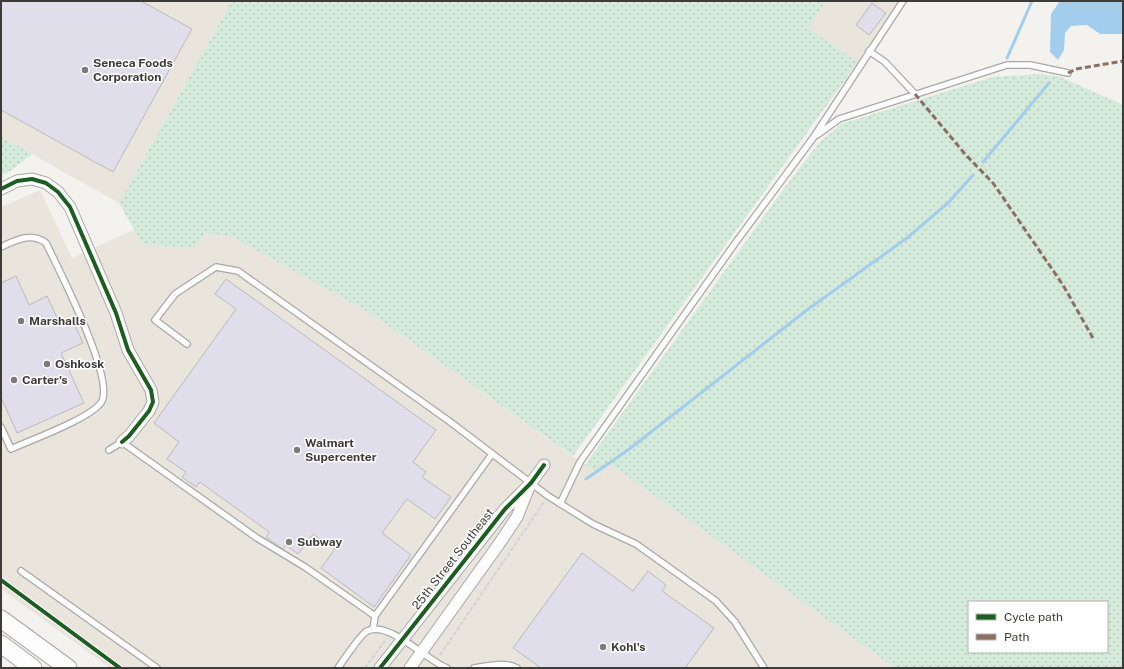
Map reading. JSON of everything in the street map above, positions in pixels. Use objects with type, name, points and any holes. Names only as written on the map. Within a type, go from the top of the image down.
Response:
[{"type":"main road","points":[[1,620],[68,668]]},
{"type":"main road","points":[[1,644],[33,668]]},
{"type":"street","points":[[1,189],[17,182],[32,179],[46,183],[58,192],[70,207],[116,313],[128,350],[151,390],[153,402],[149,412],[130,436],[122,442]]},
{"type":"street","name":"25th Street Southeast","points":[[380,668],[505,509],[531,483],[544,465]]},
{"type":"street","name":"25th Street Southeast","points":[[410,668],[479,574],[517,517],[531,483]]},
{"type":"lane","points":[[560,504],[580,462],[618,407],[813,138],[903,1]]},
{"type":"lane","points":[[869,51],[885,62],[915,94]]},
{"type":"lane","points":[[813,138],[839,119],[1007,65],[1030,65],[1068,73]]},
{"type":"lane","points":[[1,247],[16,240],[31,236],[40,238],[46,243],[88,332],[104,383],[102,401],[91,413],[11,449],[1,427]]},
{"type":"lane","points":[[187,344],[155,320],[175,294],[216,267],[238,271],[449,421],[548,496],[593,524],[636,544],[716,601],[734,622],[764,668]]},
{"type":"lane","points":[[109,450],[122,442],[257,538],[305,567],[375,616]]},
{"type":"lane","points":[[373,629],[375,616],[492,454]]},
{"type":"lane","points":[[21,571],[157,668]]},
{"type":"lane","points":[[338,668],[366,632],[373,629],[391,633],[447,668]]},
{"type":"lane","points":[[474,668],[495,665],[511,665],[517,668]]},
{"type":"path","points":[[436,661],[548,496]]},
{"type":"path","points":[[365,668],[391,633]]},
{"type":"shaded area","name":"Seneca Foods Corporation","points":[[1,1],[232,1],[119,203],[1,137]]},
{"type":"shaded area","points":[[826,1],[899,1],[858,62],[808,28]]},
{"type":"shaded area","points":[[40,190],[72,258],[133,230],[142,244],[194,248],[205,233],[231,236],[370,313],[599,475],[609,463],[895,668],[110,668],[1,589],[1,207]]},
{"type":"green space","points":[[232,1],[826,1],[808,28],[858,62],[573,456],[370,313],[231,236],[205,233],[194,248],[142,244],[119,203]]},
{"type":"green space","points":[[1038,74],[1058,76],[1123,105],[1123,668],[895,668],[609,463],[600,475],[585,465],[785,187],[819,143],[841,124],[993,77]]},
{"type":"green space","points":[[1,137],[32,154],[9,172],[1,175]]},
{"type":"water","points":[[1060,1],[1123,1],[1123,34],[1100,34],[1087,25],[1071,26],[1065,33],[1064,50],[1058,60],[1050,52],[1051,14]]},
{"type":"building","name":"Seneca Foods Corporation","points":[[1,1],[141,1],[192,29],[113,172],[1,110]]},
{"type":"building","points":[[872,3],[886,13],[869,35],[856,25]]},
{"type":"building","points":[[16,276],[29,305],[47,296],[59,322],[73,321],[83,343],[61,353],[84,403],[17,433],[1,397],[1,283]]},
{"type":"building","name":"Walmart Supercenter","points":[[226,279],[436,430],[413,462],[426,472],[422,477],[451,497],[435,519],[407,499],[382,533],[411,555],[374,607],[321,568],[335,549],[313,534],[298,554],[286,545],[283,549],[266,537],[269,532],[200,482],[196,487],[182,477],[186,472],[167,459],[179,442],[154,423],[236,309],[215,294]]},
{"type":"building","points":[[582,553],[633,591],[648,571],[666,585],[662,591],[714,628],[685,668],[541,668],[513,648]]},
{"type":"waterway","points":[[1007,58],[1032,1]]},
{"type":"waterway","points":[[983,162],[1049,83]]},
{"type":"waterway","points":[[586,479],[628,450],[807,310],[907,238],[949,202],[973,175]]},
{"type":"marked path","points":[[1068,73],[1076,69],[1123,61]]},
{"type":"marked path","points":[[915,94],[965,154],[993,183],[1063,285],[1094,340]]},
{"type":"cycle path","points":[[1,189],[17,181],[32,179],[46,183],[58,192],[70,207],[116,313],[128,350],[151,390],[153,402],[149,411],[129,436],[122,442]]},
{"type":"cycle path","points":[[380,668],[505,509],[531,483],[544,465]]},
{"type":"cycle path","points":[[1,580],[120,668]]},
{"type":"place","name":"Seneca Foods Corporation","points":[[85,70]]},
{"type":"place","name":"Marshalls","points":[[21,321]]},
{"type":"place","name":"Oshkosk","points":[[47,364]]},
{"type":"place","name":"Carter's","points":[[14,380]]},
{"type":"place","name":"Walmart Supercenter","points":[[297,450]]},
{"type":"place","name":"Subway","points":[[289,542]]},
{"type":"place","name":"Kohl's","points":[[603,647]]}]
